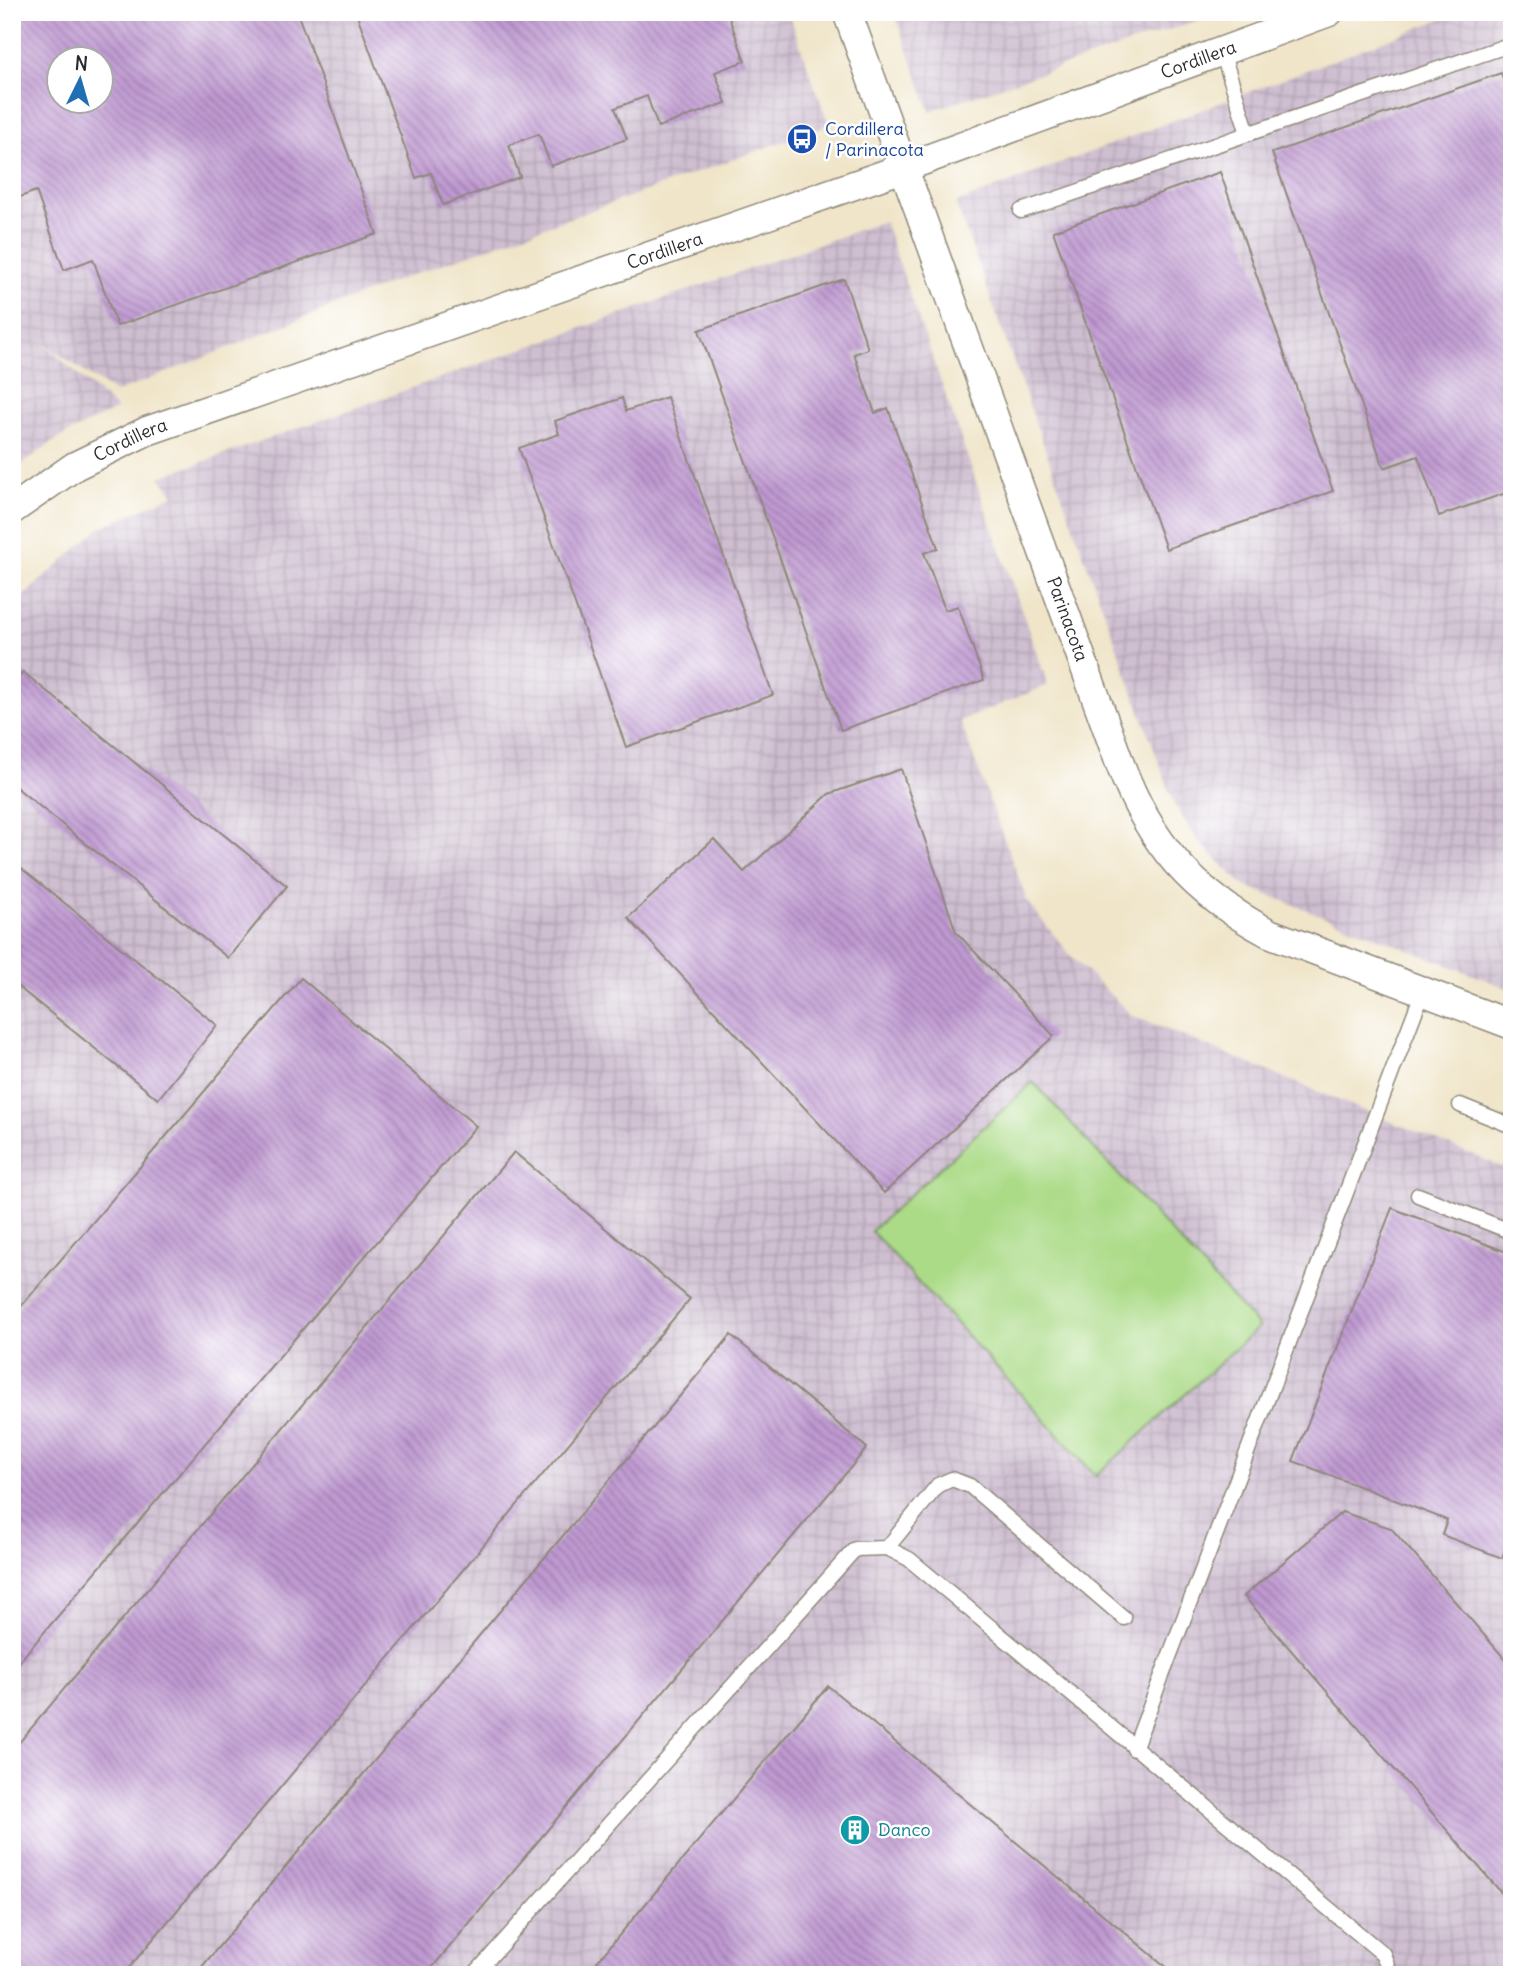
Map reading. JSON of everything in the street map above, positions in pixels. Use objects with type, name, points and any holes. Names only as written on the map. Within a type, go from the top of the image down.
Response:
[{"type":"street","name":"Parinacota","points":[[847,12],[1124,776],[1152,831],[1194,883],[1242,919],[1269,933],[1512,1025]]},
{"type":"street","name":"Cordillera","points":[[12,510],[75,466],[147,431],[904,167],[1329,12]]},
{"type":"lane","points":[[1021,211],[1512,44]]},
{"type":"lane","points":[[1222,52],[1248,133]]},
{"type":"lane","points":[[1134,1749],[1423,991]]},
{"type":"lane","points":[[1460,1105],[1512,1126]]},
{"type":"lane","points":[[1418,1195],[1512,1232]]},
{"type":"lane","points":[[887,1548],[938,1485],[952,1479],[971,1486],[1124,1618]]},
{"type":"lane","points":[[474,1975],[855,1549],[887,1548],[909,1559],[1382,1954],[1391,1975]]},
{"type":"shaded area","points":[[12,12],[788,12],[829,125],[403,278],[115,393],[40,341],[117,409],[60,437],[12,471]]},
{"type":"shaded area","points":[[894,12],[1222,12],[930,111]]},
{"type":"shaded area","points":[[1460,12],[1512,12],[1512,990],[1243,885],[1198,841],[1174,804],[956,203]]},
{"type":"shaded area","points":[[884,221],[1048,685],[960,721],[1028,903],[1072,957],[1131,1015],[1512,1171],[1512,1975],[12,1975],[12,606],[100,528],[174,495],[160,477]]},
{"type":"green space","points":[[1033,1082],[1259,1327],[1096,1476],[871,1231]]},
{"type":"building","points":[[12,12],[297,12],[377,234],[117,326],[93,259],[64,270],[36,191],[12,200]]},
{"type":"building","points":[[356,12],[727,12],[745,61],[715,72],[726,103],[658,127],[647,96],[615,108],[627,139],[551,166],[539,134],[509,145],[520,177],[443,205],[431,173],[416,178]]},
{"type":"building","points":[[1501,73],[1512,102],[1512,491],[1439,516],[1418,456],[1384,468],[1272,153]]},
{"type":"building","points":[[1220,172],[1333,491],[1166,549],[1053,231]]},
{"type":"building","points":[[844,279],[868,349],[854,354],[875,413],[888,408],[938,548],[924,553],[945,610],[958,606],[984,680],[841,730],[699,330]]},
{"type":"building","points":[[667,397],[773,695],[626,747],[519,448],[559,434],[555,421],[622,398],[626,411]]},
{"type":"building","points":[[23,672],[287,886],[228,958],[12,784],[12,685]]},
{"type":"building","points":[[901,769],[956,932],[1054,1036],[884,1193],[628,918],[714,839],[744,872],[829,794]]},
{"type":"building","points":[[12,861],[217,1025],[158,1099],[12,982]]},
{"type":"building","points":[[301,978],[476,1126],[12,1670],[12,1317]]},
{"type":"building","points":[[514,1152],[690,1299],[123,1975],[12,1975],[12,1751]]},
{"type":"building","points":[[1392,1208],[1512,1254],[1512,1545],[1507,1543],[1502,1558],[1442,1535],[1447,1520],[1293,1461]]},
{"type":"building","points":[[731,1335],[867,1448],[426,1975],[195,1975]]},
{"type":"building","points":[[1342,1512],[1391,1528],[1512,1667],[1512,1905],[1244,1596]]},
{"type":"building","name":"Danco","points":[[828,1686],[1176,1975],[586,1975]]},
{"type":"place","name":"Cordillera / Parinacota","points":[[802,139]]},
{"type":"place","name":"Danco","points":[[855,1830]]}]
